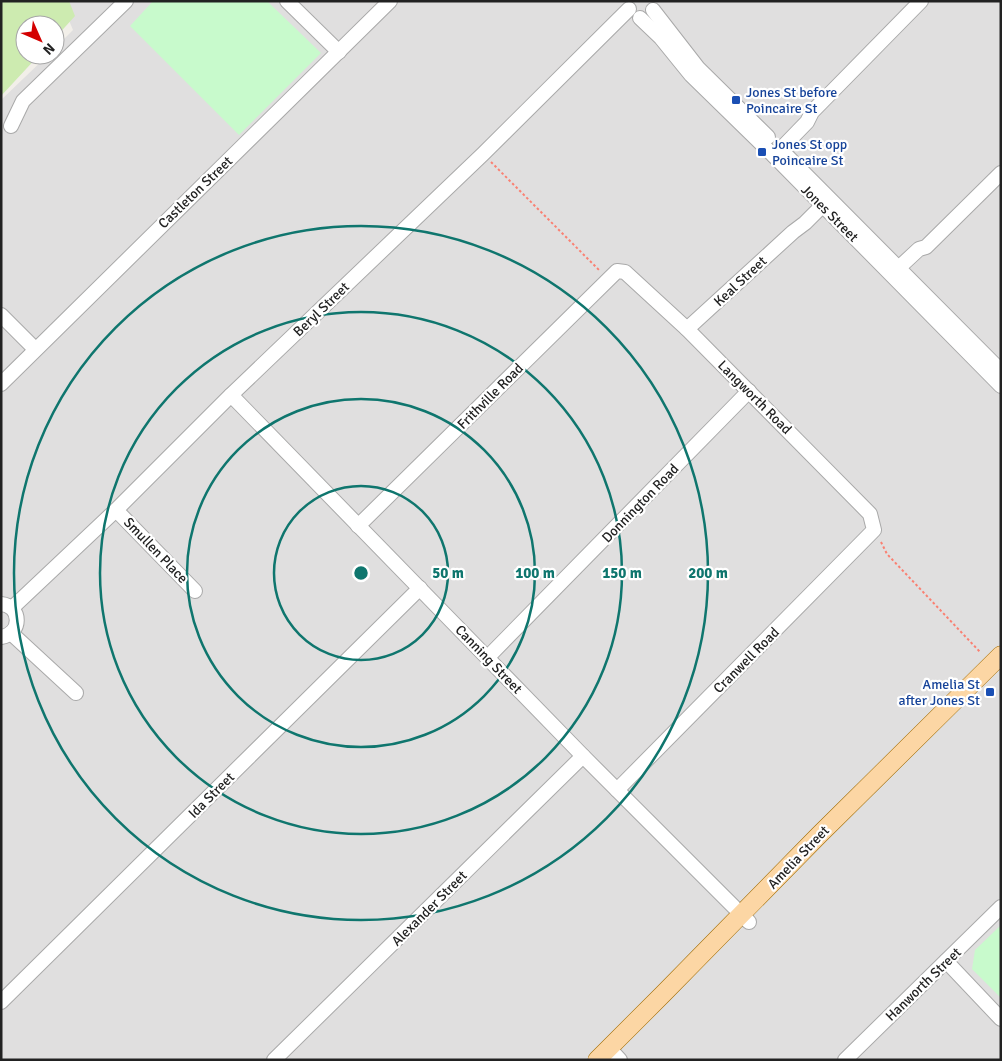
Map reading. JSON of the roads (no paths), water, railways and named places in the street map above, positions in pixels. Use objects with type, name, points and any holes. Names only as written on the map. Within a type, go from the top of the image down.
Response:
[{"type":"main road","name":"Amelia Street","points":[[610,1056],[745,918],[993,656]]},
{"type":"main road","name":"Amelia Street","points":[[745,918],[1001,671]]},
{"type":"street","points":[[11,126],[23,101],[126,1]]},
{"type":"street","points":[[287,1],[339,52]]},
{"type":"street","name":"Castleton Street","points":[[1,384],[390,1]]},
{"type":"street","points":[[774,150],[801,118],[812,112],[921,1]]},
{"type":"street","name":"Jones Street","points":[[633,9],[648,16],[653,6],[698,68],[774,150]]},
{"type":"street","name":"Jones Street","points":[[633,9],[661,38],[691,75],[774,150],[823,198],[898,274],[1001,386]]},
{"type":"street","name":"Beryl Street","points":[[6,635],[16,626],[18,621],[16,613],[6,606],[116,510],[231,395],[633,9]]},
{"type":"street","points":[[898,274],[919,249],[926,247],[1001,172]]},
{"type":"street","name":"Keal Street","points":[[688,329],[793,232],[800,219],[823,198]]},
{"type":"street","name":"Frithville Road","points":[[358,526],[608,279],[617,271],[625,272]]},
{"type":"street","name":"Langworth Road","points":[[625,272],[688,329],[870,514],[874,530]]},
{"type":"street","name":"Jones Street","points":[[898,274],[1001,371]]},
{"type":"street","points":[[1,315],[35,349]]},
{"type":"street","name":"Donnington Road","points":[[488,658],[749,391]]},
{"type":"street","name":"Canning Street","points":[[231,395],[583,756],[745,918]]},
{"type":"street","name":"Smullen Place","points":[[116,510],[195,591]]},
{"type":"street","name":"Cranwell Road","points":[[617,790],[874,530]]},
{"type":"street","name":"Ida Street","points":[[1,1002],[420,588]]},
{"type":"street","points":[[6,635],[76,693]]},
{"type":"street","name":"Alexander Street","points":[[274,1060],[583,756]]},
{"type":"street","name":"Hanworth Street","points":[[845,1060],[1001,907]]},
{"type":"street","points":[[946,961],[1001,1019]]},
{"type":"place","name":"Jones St before Poincaire St","points":[[736,100]]},
{"type":"place","name":"Jones St opp Poincaire St","points":[[762,152]]},
{"type":"place","name":"Amelia St after Jones St","points":[[990,692]]}]
